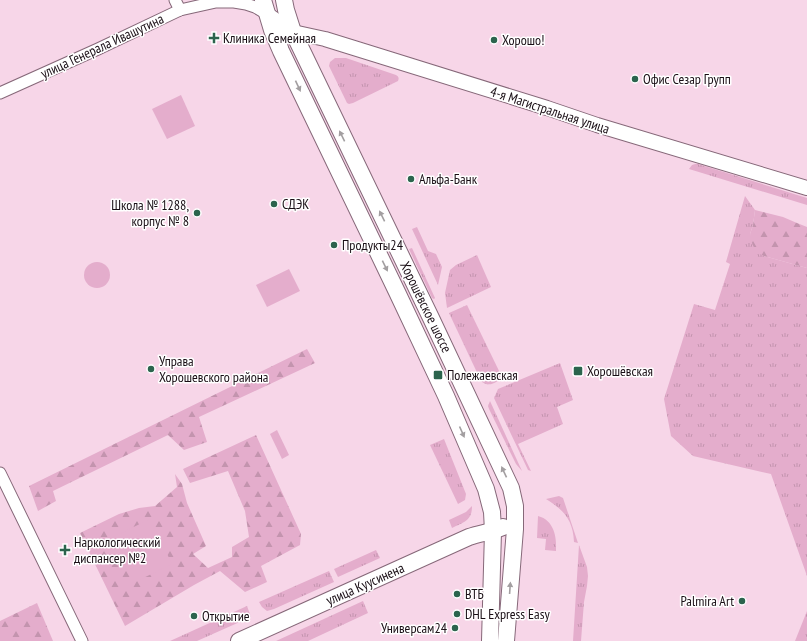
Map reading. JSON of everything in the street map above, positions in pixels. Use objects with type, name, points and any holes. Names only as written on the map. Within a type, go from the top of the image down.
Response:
[{"type":"main road","name":"Хорошёвское шоссе","points":[[284,0],[293,32],[511,488],[514,498],[515,529],[506,641]]},
{"type":"main road","name":"Хорошёвское шоссе","points":[[265,7],[272,30],[281,51],[449,403],[486,489],[492,512],[493,531],[490,641]]},
{"type":"main road","name":"улица Куусинена","points":[[239,641],[469,537],[501,528],[512,522],[515,516],[515,509]]},
{"type":"main road","points":[[493,531],[502,533],[510,540],[512,561]]},
{"type":"street","name":"улица Генерала Ивашутина","points":[[0,93],[98,49],[177,5],[234,2],[255,7],[265,7],[293,32]]},
{"type":"street","points":[[281,51],[281,39],[284,35],[293,32]]},
{"type":"street","name":"4-я Магистральная улица","points":[[293,32],[325,39],[383,56],[597,125],[807,188]]},
{"type":"street","points":[[0,473],[82,641]]},
{"type":"green space","points":[[335,58],[346,58],[396,75],[398,76],[398,81],[349,104],[347,103],[329,66],[330,62]]},
{"type":"green space","points":[[181,95],[195,126],[167,139],[152,109]]},
{"type":"green space","points":[[695,164],[807,198],[807,205],[689,169]]},
{"type":"green space","points":[[745,196],[755,210],[750,234],[764,256],[807,268],[807,576],[771,474],[693,456],[671,436],[664,399],[694,304],[715,310],[730,264],[726,262]]},
{"type":"green space","points":[[755,210],[783,217],[807,227],[807,268],[764,256],[756,252],[750,234]]},
{"type":"green space","points":[[417,227],[428,251],[436,254],[442,267],[438,285],[412,229]]},
{"type":"green space","points":[[412,248],[435,298],[434,299],[432,298],[409,249]]},
{"type":"green space","points":[[477,255],[491,287],[447,308],[445,293],[450,270],[456,265]]},
{"type":"green space","points":[[97,262],[106,266],[110,275],[106,284],[97,288],[88,284],[84,275],[88,266]]},
{"type":"green space","points":[[289,269],[300,291],[267,307],[256,285]]},
{"type":"green space","points":[[467,305],[501,375],[500,378],[493,384],[487,384],[481,381],[449,313]]},
{"type":"green space","points":[[307,349],[315,363],[199,417],[207,442],[184,450],[168,435],[53,491],[56,501],[38,511],[29,486]]},
{"type":"green space","points":[[560,363],[573,400],[557,407],[563,424],[518,444],[531,471],[528,470],[494,398],[498,389]]},
{"type":"green space","points":[[490,401],[522,471],[516,464],[489,409],[488,406]]},
{"type":"green space","points":[[277,430],[289,455],[282,459],[270,434]]},
{"type":"green space","points":[[256,435],[301,534],[300,545],[261,566],[267,582],[245,592],[220,571],[125,626],[80,533],[119,514],[139,508],[155,506],[177,487],[175,474],[182,484],[187,503],[206,546],[193,554],[208,568],[232,557],[232,547],[249,537],[245,511],[228,471],[190,483],[183,469]]},
{"type":"green space","points":[[444,439],[466,494],[465,500],[458,504],[430,445]]},
{"type":"green space","points":[[559,496],[563,498],[578,543],[574,542],[572,528],[566,516],[558,507],[546,499]]},
{"type":"green space","points":[[472,506],[471,515],[469,518],[452,528],[449,520],[466,512]]},
{"type":"green space","points":[[538,516],[548,521],[551,525],[556,540],[556,551],[545,550],[546,539],[537,538]]},
{"type":"green space","points":[[150,519],[172,564],[133,583],[111,538]]},
{"type":"green space","points":[[579,545],[587,567],[588,576],[581,641],[573,641]]},
{"type":"green space","points":[[376,550],[380,558],[338,577],[334,569]]},
{"type":"green space","points":[[329,571],[334,582],[274,609],[267,611],[259,602]]},
{"type":"green space","points":[[363,601],[368,613],[308,641],[276,641]]},
{"type":"green space","points":[[37,603],[53,641],[0,641],[0,621]]},
{"type":"green space","points":[[247,606],[251,617],[197,641],[170,641]]},
{"type":"green space","points":[[807,611],[807,641],[795,641]]},
{"type":"place","name":"Клиника Семейная","points":[[214,38]]},
{"type":"place","name":"Хорошо!","points":[[494,40]]},
{"type":"place","name":"Офис Сезар Групп","points":[[635,79]]},
{"type":"place","name":"Альфа-Банк","points":[[411,179]]},
{"type":"place","name":"СДЭК","points":[[274,204]]},
{"type":"place","name":"Школа № 1288, корпус № 8","points":[[197,213]]},
{"type":"place","name":"Продукты24","points":[[334,245]]},
{"type":"place","name":"Управа Хорошевского района","points":[[151,369]]},
{"type":"place","name":"Хорошёвская","points":[[578,371]]},
{"type":"place","name":"Полежаевская","points":[[438,375]]},
{"type":"place","name":"Наркологический диспансер №2","points":[[65,550]]},
{"type":"place","name":"ВТБ","points":[[457,594]]},
{"type":"place","name":"Palmira Art","points":[[742,601]]},
{"type":"place","name":"DHL Express Easy","points":[[457,614]]},
{"type":"place","name":"Открытие","points":[[194,616]]},
{"type":"place","name":"Универсам24","points":[[455,628]]}]
